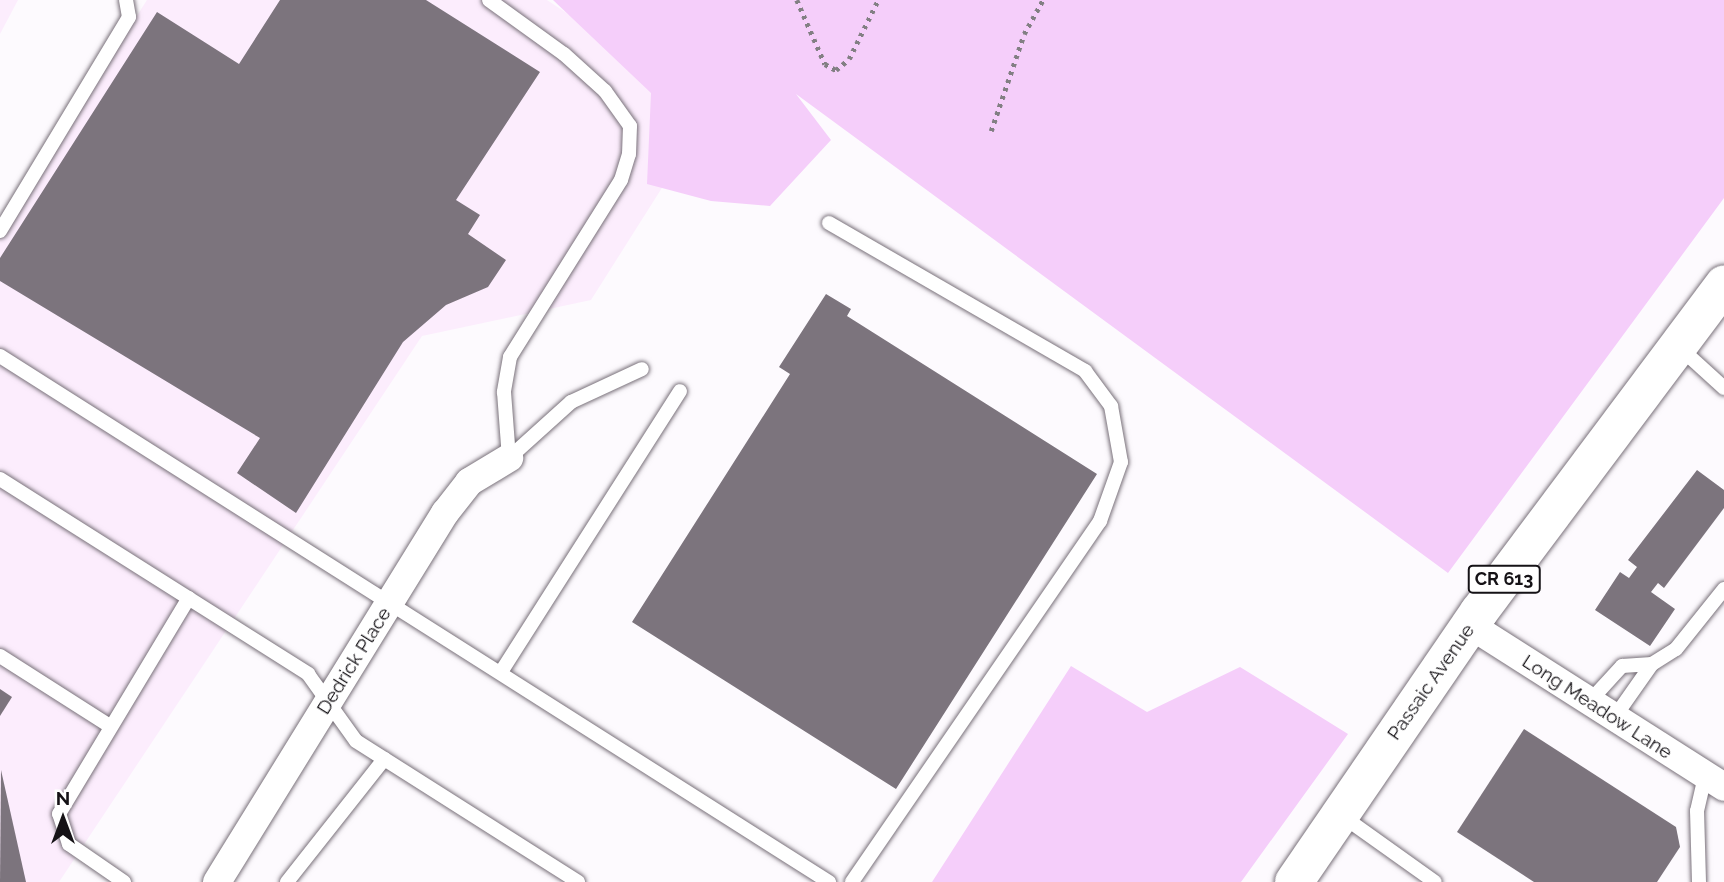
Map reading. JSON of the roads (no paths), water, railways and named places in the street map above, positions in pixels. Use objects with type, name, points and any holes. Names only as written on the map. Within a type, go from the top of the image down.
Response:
[{"type":"main road","name":"Passaic Avenue","points":[[1294,882],[1470,625],[1724,284]]},
{"type":"street","name":"Dedrick Place","points":[[217,882],[445,513],[470,482],[509,458]]},
{"type":"street","name":"Long Meadow Lane","points":[[1470,625],[1714,781]]},
{"type":"lane","points":[[0,231],[129,17],[126,0]]},
{"type":"lane","points":[[489,0],[564,54],[605,91],[630,126],[629,154],[621,180],[510,357],[504,392],[509,458]]},
{"type":"lane","points":[[829,223],[1085,371],[1111,406],[1121,462],[1100,521],[852,882]]},
{"type":"lane","points":[[1678,346],[1724,388]]},
{"type":"lane","points":[[0,356],[829,882]]},
{"type":"lane","points":[[509,458],[571,402],[642,369]]},
{"type":"lane","points":[[501,672],[680,391]]},
{"type":"lane","points":[[0,479],[308,674],[330,699],[356,741],[578,882]]},
{"type":"lane","points":[[1614,718],[1652,664],[1676,649],[1724,589]]},
{"type":"lane","points":[[124,882],[69,844],[59,814],[189,598]]},
{"type":"lane","points":[[0,656],[110,726]]},
{"type":"lane","points":[[1589,702],[1622,666],[1652,664]]},
{"type":"lane","points":[[287,882],[384,759]]},
{"type":"lane","points":[[1699,882],[1697,811],[1714,781]]},
{"type":"lane","points":[[1340,814],[1435,882]]}]
